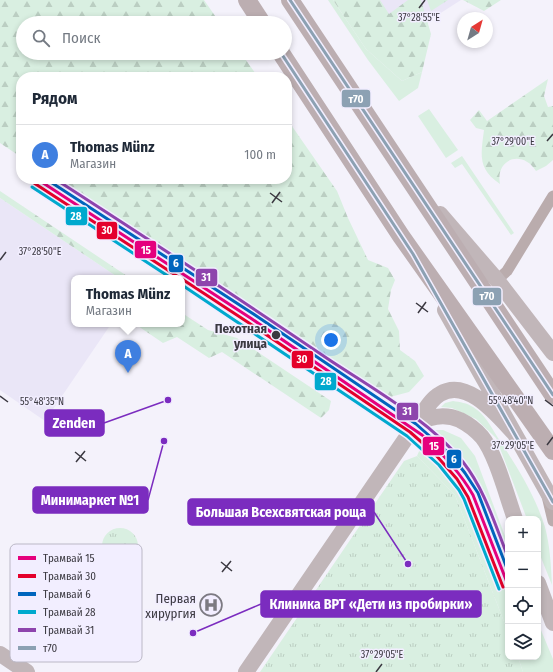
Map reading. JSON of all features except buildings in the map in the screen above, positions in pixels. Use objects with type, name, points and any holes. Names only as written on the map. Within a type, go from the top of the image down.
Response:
[{"type":"main road","points":[[246,0],[257,16]]},
{"type":"main road","points":[[290,0],[553,395]]},
{"type":"main road","points":[[286,60],[413,254],[553,451]]},
{"type":"main road","points":[[406,174],[497,280],[553,353]]},
{"type":"main road","points":[[413,254],[553,502]]},
{"type":"main road","points":[[246,672],[415,425],[431,402],[440,393],[451,390],[462,391],[480,399],[490,407],[514,433]]},
{"type":"main road","points":[[415,425],[426,418],[438,416],[453,417],[469,425],[482,437],[494,459],[514,516]]},
{"type":"main road","points":[[540,588],[553,623]]},
{"type":"main road","points":[[0,654],[10,661]]},
{"type":"main road","points":[[12,662],[27,672]]},
{"type":"street","points":[[497,280],[507,271],[553,196]]},
{"type":"street","points":[[545,487],[553,521]]},
{"type":"shaded area","points":[[351,0],[461,0],[383,50]]},
{"type":"shaded area","points":[[0,198],[115,275],[71,275],[71,327],[109,327],[45,421],[0,390]]},
{"type":"green space","points":[[0,0],[204,0],[215,16],[16,16],[16,60],[246,60],[254,72],[16,72],[16,154],[0,143]]},
{"type":"green space","points":[[328,0],[333,0],[366,49],[402,81],[422,72],[418,88],[399,101],[368,60]]},
{"type":"green space","points":[[333,0],[380,0],[389,14],[408,0],[421,0],[431,34],[422,72],[402,81],[366,49]]},
{"type":"green space","points":[[427,0],[448,0],[431,11]]},
{"type":"green space","points":[[463,0],[501,0],[484,11]]},
{"type":"green space","points":[[548,79],[544,96],[548,107],[553,106],[553,160],[546,166],[536,171],[524,160],[511,160],[502,168],[500,184],[487,173],[484,167],[482,160],[482,146],[484,130],[476,128],[470,120],[479,110],[487,121]]},
{"type":"green space","points":[[429,109],[458,150],[446,158],[418,116]]},
{"type":"green space","points":[[292,126],[337,191],[368,260],[388,268],[395,280],[391,290],[388,309],[399,331],[400,350],[415,361],[424,376],[409,392],[390,397],[344,366],[262,316],[63,184],[292,184]]},
{"type":"green space","points":[[462,156],[514,233],[511,235],[462,164],[455,168],[451,163]]},
{"type":"green space","points":[[0,191],[126,275],[115,275],[0,198]]},
{"type":"green space","points":[[185,315],[208,330],[237,338],[331,401],[329,410],[321,418],[222,352],[209,358],[177,337],[163,343],[139,327],[185,327]]},
{"type":"green space","points":[[453,401],[463,403],[477,410],[490,425],[512,459],[536,503],[541,515],[545,527],[551,563],[552,585],[541,558],[541,516],[526,516],[496,438],[476,419],[452,408],[441,407],[445,403]]},
{"type":"green space","points":[[434,430],[443,430],[461,438],[475,456],[505,536],[505,624],[455,495],[417,456],[425,437]]},
{"type":"green space","points":[[417,456],[455,495],[505,624],[505,660],[519,660],[523,672],[260,672],[404,461]]},
{"type":"green space","points":[[116,528],[127,529],[133,533],[138,544],[102,544],[107,533]]},
{"type":"green space","points":[[541,630],[553,659],[553,672],[523,672],[519,660],[541,660]]},
{"type":"tram line","name":"30","points":[[36,184],[175,275]]},
{"type":"tram line","name":"15","points":[[45,184],[184,275]]},
{"type":"tram line","name":"6","points":[[54,184],[255,315],[416,424],[451,455],[478,493],[505,563]]},
{"type":"tram line","name":"31","points":[[63,184],[194,269],[401,407],[435,433],[450,447],[471,473],[489,508],[506,552]]},
{"type":"tram line","name":"28","points":[[32,187],[166,275]]},
{"type":"tram line","name":"15","points":[[185,275],[252,319],[422,435],[437,449],[462,478],[473,495],[505,577]]},
{"type":"tram line","name":"30","points":[[185,281],[410,432],[435,454],[457,479],[468,497],[503,587]]},
{"type":"tram line","name":"28","points":[[185,287],[407,436],[439,465],[459,490],[464,499],[499,589]]},
{"type":"transit line","name":"т70","points":[[290,0],[553,395]]},
{"type":"transit line","name":"т70","points":[[286,60],[413,254],[553,502]]},
{"type":"place","name":"Пехотная улица","points":[[276,335]]},
{"type":"place","name":"Thomas Münz","points":[[128,373]]},
{"type":"place","name":"Zenden","points":[[168,400]]},
{"type":"place","name":"Минимаркет №1","points":[[164,441]]},
{"type":"place","name":"Большая Всехсвятская роща","points":[[408,564]]},
{"type":"place","name":"Первая хирургия","points":[[211,605]]},
{"type":"place","name":"Клиника ВРТ «Дети из пробирки»","points":[[193,633]]}]
